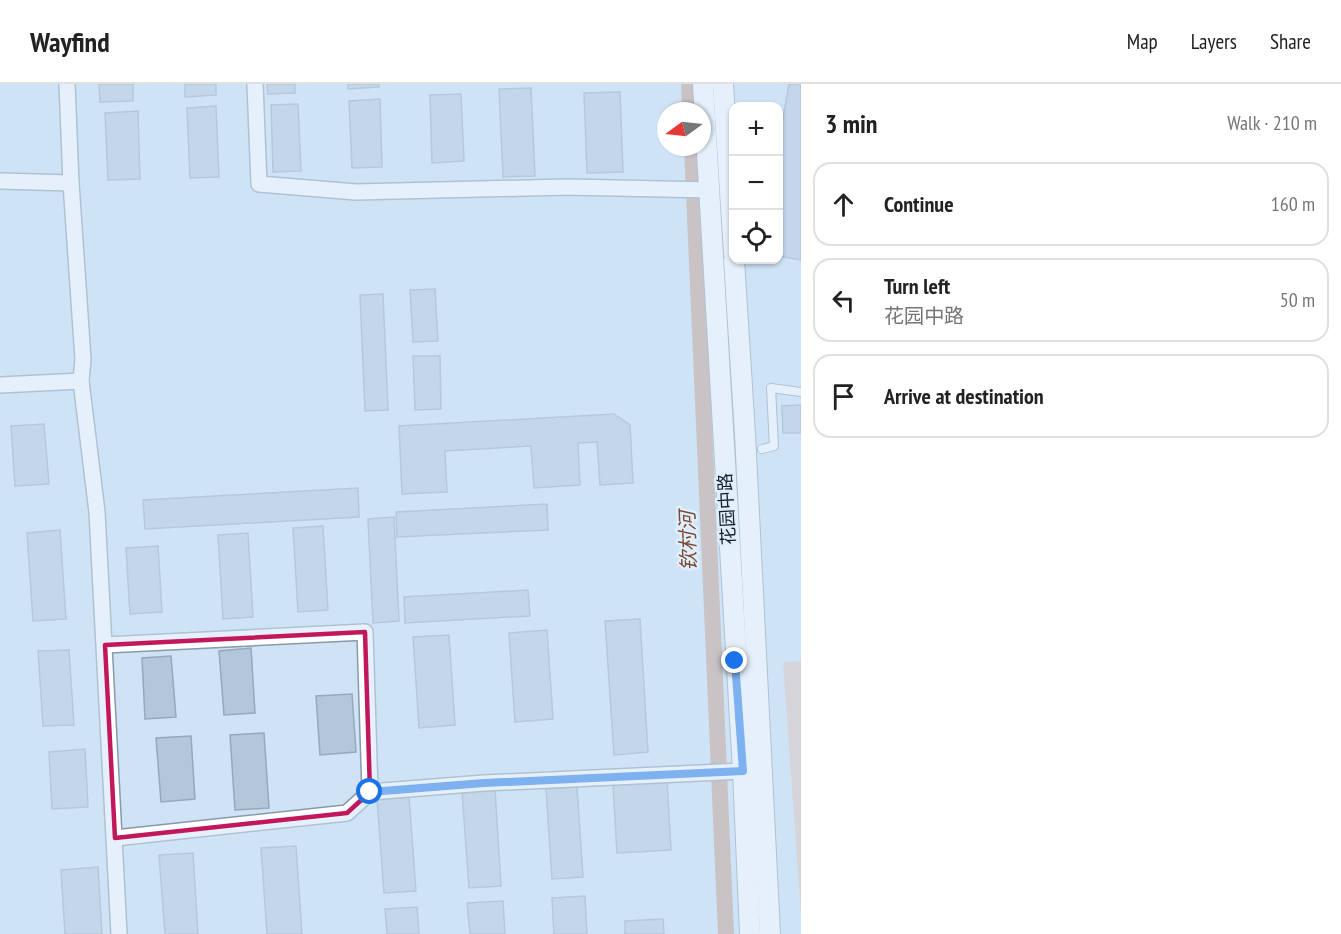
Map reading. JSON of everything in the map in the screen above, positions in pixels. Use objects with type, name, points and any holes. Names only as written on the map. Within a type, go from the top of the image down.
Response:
[{"type":"main road","name":"花园中路","points":[[704,84],[707,190],[735,661],[736,772],[750,934]]},
{"type":"main road","points":[[723,84],[731,210]]},
{"type":"main road","points":[[734,264],[771,934]]},
{"type":"street","points":[[67,84],[83,359],[81,381],[96,512],[119,934]]},
{"type":"street","points":[[255,84],[259,184],[356,192],[567,187],[707,190]]},
{"type":"street","points":[[0,181],[71,183]]},
{"type":"street","points":[[0,385],[81,381]]},
{"type":"street","points":[[105,645],[365,632],[370,792]]},
{"type":"street","points":[[115,838],[347,813],[370,792],[736,772]]},
{"type":"lane","points":[[762,449],[774,446],[771,388],[801,392]]},
{"type":"highlighted area","points":[[365,632],[370,792],[347,813],[115,838],[105,645]]},
{"type":"shaded area","points":[[801,661],[801,913],[783,663]]},
{"type":"building","points":[[99,84],[133,84],[133,101],[100,102]]},
{"type":"building","points":[[185,84],[216,84],[216,95],[185,97]]},
{"type":"building","points":[[267,84],[295,84],[295,93],[268,94]]},
{"type":"building","points":[[348,84],[379,84],[379,87],[348,89]]},
{"type":"building","points":[[789,84],[801,84],[801,260],[783,257],[783,118]]},
{"type":"building","points":[[531,88],[535,176],[503,177],[499,89]]},
{"type":"building","points":[[620,92],[623,172],[587,173],[584,93]]},
{"type":"building","points":[[461,94],[464,161],[432,163],[430,95]]},
{"type":"building","points":[[380,99],[382,167],[352,168],[349,101]]},
{"type":"building","points":[[298,104],[301,171],[273,172],[271,105]]},
{"type":"building","points":[[216,106],[219,177],[190,178],[187,108]]},
{"type":"building","points":[[138,111],[140,179],[108,180],[105,113]]},
{"type":"building","points":[[435,289],[438,341],[413,342],[410,290]]},
{"type":"building","points":[[383,294],[388,410],[365,411],[360,295]]},
{"type":"building","points":[[413,356],[440,356],[441,409],[415,410]]},
{"type":"building","points":[[801,405],[801,433],[783,433],[782,406]]},
{"type":"building","points":[[614,414],[630,425],[633,483],[600,485],[597,442],[578,443],[580,485],[534,488],[531,446],[445,451],[447,492],[402,494],[399,426]]},
{"type":"building","points":[[44,424],[49,484],[15,486],[11,426]]},
{"type":"building","points":[[358,488],[359,517],[145,529],[143,500]]},
{"type":"building","points":[[547,504],[548,530],[397,537],[396,512]]},
{"type":"building","points":[[394,517],[399,621],[373,623],[368,519]]},
{"type":"building","points":[[323,526],[328,610],[298,612],[293,528]]},
{"type":"building","points":[[60,530],[66,619],[33,621],[27,533]]},
{"type":"building","points":[[248,533],[253,617],[223,619],[218,535]]},
{"type":"building","points":[[158,546],[162,612],[130,614],[126,548]]},
{"type":"building","points":[[528,590],[530,616],[405,623],[404,597]]},
{"type":"building","points":[[640,619],[648,752],[614,755],[605,621]]},
{"type":"building","points":[[547,630],[553,719],[515,722],[509,633]]},
{"type":"building","points":[[449,635],[455,725],[419,728],[413,637]]},
{"type":"building","points":[[251,648],[255,713],[224,715],[219,651]]},
{"type":"building","points":[[69,650],[74,725],[43,726],[38,651]]},
{"type":"building","points":[[171,656],[176,717],[145,719],[142,658]]},
{"type":"building","points":[[352,694],[356,752],[320,755],[316,696]]},
{"type":"building","points":[[264,733],[269,808],[235,810],[230,735]]},
{"type":"building","points":[[191,736],[195,799],[161,802],[156,738]]},
{"type":"building","points":[[85,749],[88,807],[52,809],[49,752]]},
{"type":"building","points":[[667,781],[671,850],[617,853],[613,785]]},
{"type":"building","points":[[577,787],[583,877],[552,879],[546,789]]},
{"type":"building","points":[[495,789],[501,886],[469,888],[462,792]]},
{"type":"building","points":[[409,797],[416,891],[384,893],[377,799]]},
{"type":"building","points":[[296,846],[302,934],[267,934],[261,848]]},
{"type":"building","points":[[193,853],[198,934],[165,934],[159,855]]},
{"type":"building","points":[[98,867],[102,934],[65,934],[61,870]]},
{"type":"building","points":[[585,896],[587,934],[554,934],[552,898]]},
{"type":"building","points":[[503,901],[505,934],[470,934],[467,903]]},
{"type":"building","points":[[417,907],[419,934],[387,934],[385,909]]},
{"type":"building","points":[[663,919],[664,934],[625,934],[625,921]]},
{"type":"waterway","name":"钦村河","points":[[689,84],[690,102]]},
{"type":"waterway","name":"钦村河","points":[[692,156],[726,934]]},
{"type":"route","points":[[370,792],[484,783],[743,771],[735,661]]}]
